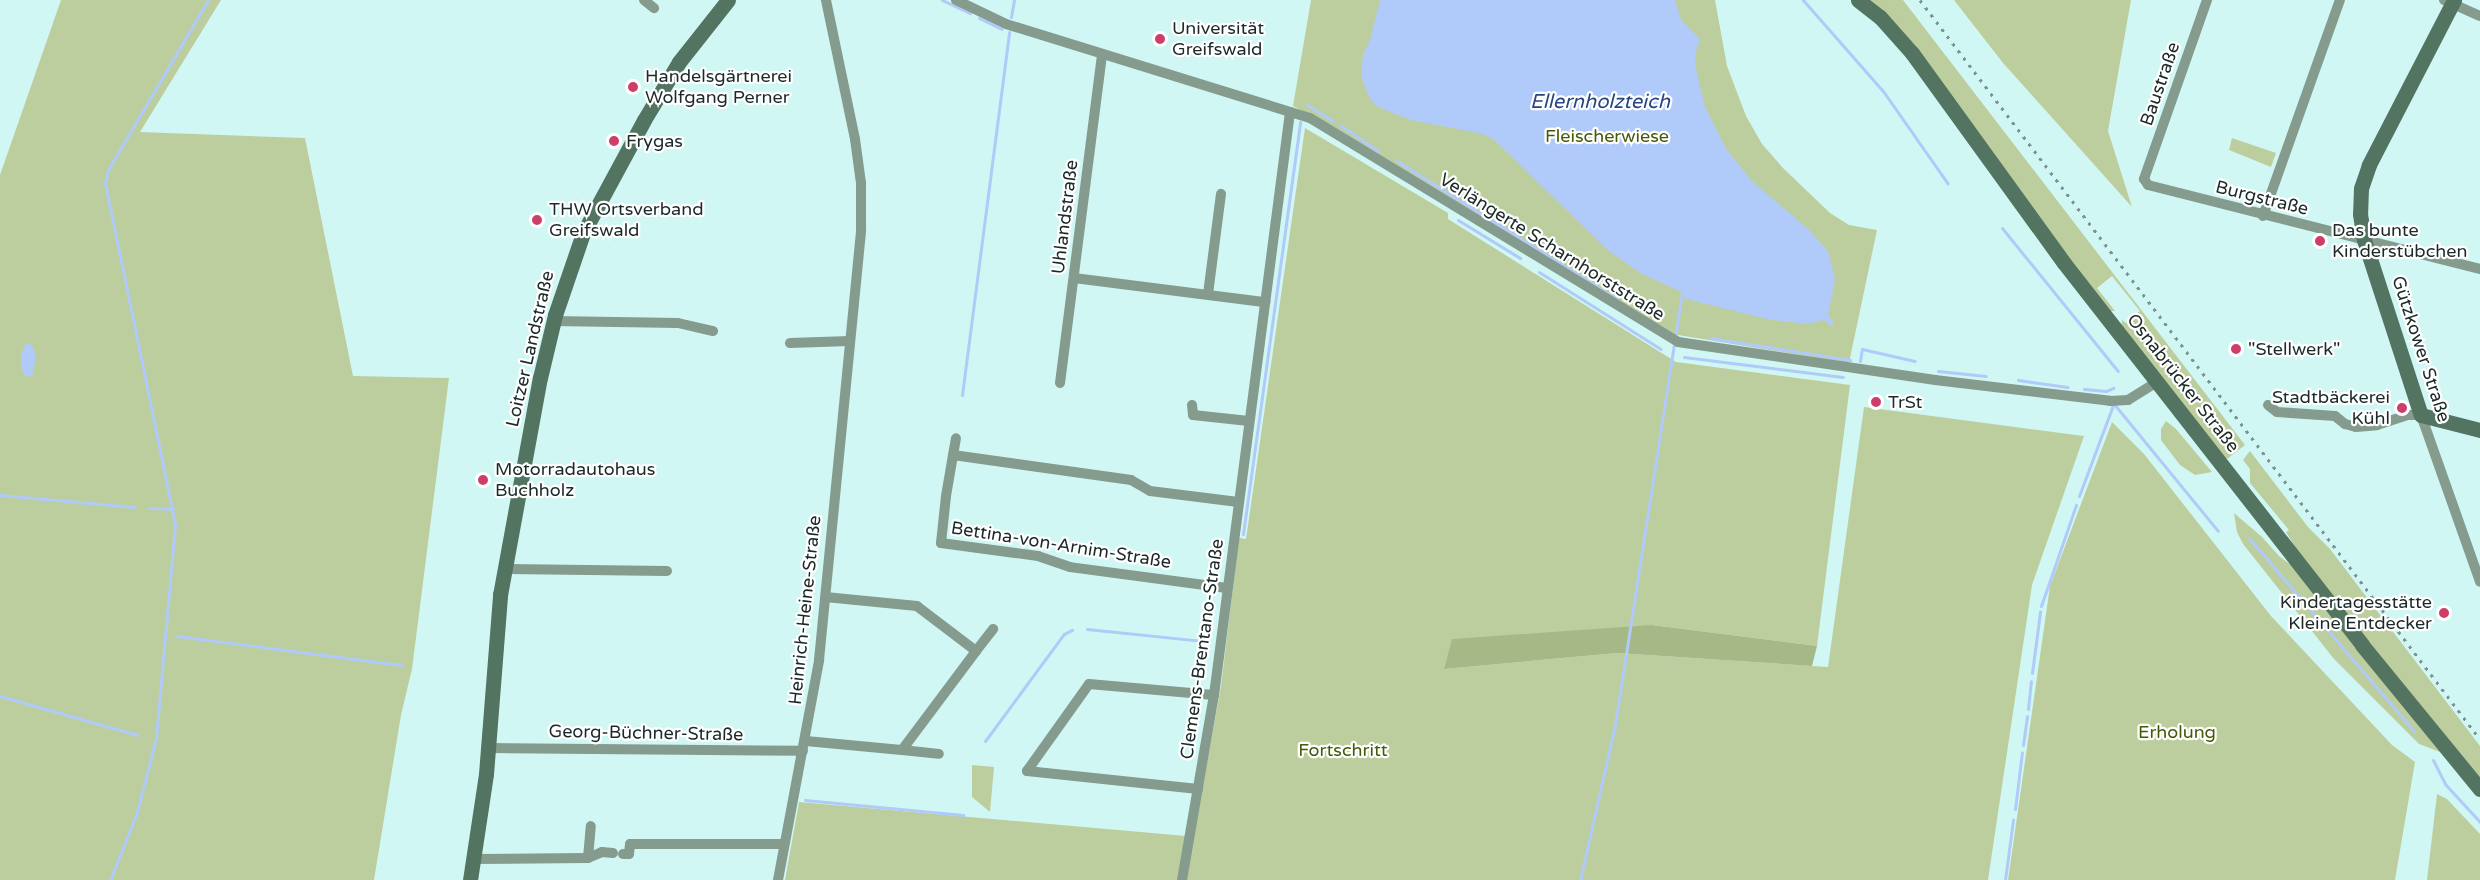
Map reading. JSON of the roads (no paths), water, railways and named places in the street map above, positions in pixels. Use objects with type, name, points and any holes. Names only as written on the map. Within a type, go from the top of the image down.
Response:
[{"type":"main road","name":"Loitzer Landstraße","points":[[470,880],[489,748],[496,620],[538,388],[553,321],[583,233],[644,120],[679,62],[728,0]]},
{"type":"main road","name":"Osnabrücker Straße","points":[[1858,0],[1880,17],[1912,53],[2064,263],[2362,645],[2480,789]]},
{"type":"main road","name":"Gützkower Straße","points":[[2421,415],[2364,240],[2360,201],[2369,165],[2450,1]]},
{"type":"main road","points":[[2421,415],[2480,430]]},
{"type":"street","points":[[644,0],[654,8]]},
{"type":"street","name":"Heinrich-Heine-Straße","points":[[778,880],[805,746],[819,660],[861,230],[861,183],[842,66],[826,0]]},
{"type":"street","name":"Verlängerte Scharnhorststraße","points":[[956,0],[1005,23],[1310,118],[1674,340],[1935,380],[2110,401],[2128,400],[2158,381]]},
{"type":"street","name":"Baustraße","points":[[2144,179],[2207,0]]},
{"type":"street","points":[[2263,216],[2340,0]]},
{"type":"street","points":[[2450,1],[2480,16]]},
{"type":"street","name":"Uhlandstraße","points":[[1060,383],[1102,55]]},
{"type":"street","name":"Clemens-Brentano-Straße","points":[[1182,880],[1214,695],[1290,112]]},
{"type":"street","name":"Burgstraße","points":[[2144,179],[2148,185],[2263,216],[2480,269]]},
{"type":"street","points":[[1208,294],[1221,194]]},
{"type":"street","points":[[1074,278],[1264,302]]},
{"type":"street","points":[[553,321],[678,323],[713,331]]},
{"type":"street","points":[[790,343],[850,341]]},
{"type":"street","points":[[1192,405],[1193,415],[1249,421]]},
{"type":"street","points":[[2268,405],[2277,412],[2335,416],[2345,424],[2356,427],[2377,425],[2408,415],[2421,415]]},
{"type":"street","name":"Gützkower Straße","points":[[2421,415],[2480,582]]},
{"type":"street","name":"Bettina-von-Arnim-Straße","points":[[956,438],[941,543],[1038,556],[1070,567],[1227,588]]},
{"type":"street","points":[[953,455],[1131,480],[1150,491],[1238,502]]},
{"type":"street","points":[[504,569],[667,571]]},
{"type":"street","points":[[825,597],[917,606],[976,651]]},
{"type":"street","points":[[902,750],[993,628]]},
{"type":"street","points":[[1198,789],[1028,771],[1089,684],[1214,695]]},
{"type":"street","name":"Georg-Büchner-Straße","points":[[489,748],[805,746],[939,754]]},
{"type":"street","points":[[588,858],[591,826]]},
{"type":"street","points":[[474,859],[588,858],[602,852],[629,854],[630,844],[784,844]]},
{"type":"water","name":"Ellernholzteich","points":[[1380,0],[1675,0],[1681,20],[1700,39],[1695,65],[1705,107],[1726,149],[1752,181],[1807,228],[1828,251],[1835,280],[1828,315],[1834,323],[1831,326],[1824,320],[1807,324],[1767,319],[1686,299],[1682,292],[1642,274],[1610,252],[1493,139],[1483,134],[1411,120],[1378,107],[1370,99],[1361,76],[1363,55],[1370,40]]},
{"type":"water","points":[[26,343],[32,345],[36,356],[32,377],[24,375],[21,366],[21,355]]},
{"type":"waterway","points":[[110,880],[137,812],[156,738],[175,524],[105,182],[109,168],[208,0]]},
{"type":"waterway","points":[[942,0],[970,13]]},
{"type":"waterway","points":[[1011,17],[1014,0]]},
{"type":"waterway","points":[[1803,0],[1883,91],[1948,184]]},
{"type":"waterway","points":[[979,18],[1002,29]]},
{"type":"waterway","points":[[962,395],[1009,32]]},
{"type":"waterway","points":[[1306,104],[1333,121]]},
{"type":"waterway","points":[[1243,534],[1300,122]]},
{"type":"waterway","points":[[1340,125],[1378,151]]},
{"type":"waterway","points":[[1397,161],[1617,299]]},
{"type":"waterway","points":[[1458,220],[1520,258]]},
{"type":"waterway","points":[[2002,228],[2118,371]]},
{"type":"waterway","points":[[1539,272],[1661,349]]},
{"type":"waterway","points":[[1675,338],[1682,292]]},
{"type":"waterway","points":[[1710,338],[1850,360]]},
{"type":"waterway","points":[[1580,880],[1615,725],[1674,344]]},
{"type":"waterway","points":[[1860,361],[1862,349],[1915,361]]},
{"type":"waterway","points":[[1684,357],[1843,377]]},
{"type":"waterway","points":[[1938,371],[1986,376]]},
{"type":"waterway","points":[[2018,380],[2068,387]]},
{"type":"waterway","points":[[2084,389],[2106,391],[2113,388]]},
{"type":"waterway","points":[[2114,404],[2218,531]]},
{"type":"waterway","points":[[2079,496],[2113,405]]},
{"type":"waterway","points":[[0,495],[134,507]]},
{"type":"waterway","points":[[2041,606],[2076,505]]},
{"type":"waterway","points":[[148,508],[173,509]]},
{"type":"waterway","points":[[2249,538],[2414,731]]},
{"type":"waterway","points":[[2032,673],[2040,612]]},
{"type":"waterway","points":[[1087,629],[1204,641]]},
{"type":"waterway","points":[[985,741],[1064,634],[1072,630]]},
{"type":"waterway","points":[[177,636],[401,665]]},
{"type":"waterway","points":[[2028,709],[2031,681]]},
{"type":"waterway","points":[[0,696],[138,735]]},
{"type":"waterway","points":[[2023,745],[2027,716]]},
{"type":"waterway","points":[[2015,809],[2022,752]]},
{"type":"waterway","points":[[2433,760],[2445,784],[2480,822]]},
{"type":"waterway","points":[[805,800],[963,815]]},
{"type":"waterway","points":[[2005,880],[2013,820]]},
{"type":"railway","points":[[1920,0],[2480,739]]},
{"type":"place","name":"Universität Greifswald","points":[[1160,39]]},
{"type":"place","name":"Handelsgärtnerei Wolfgang Perner","points":[[633,87]]},
{"type":"place","name":"Frygas","points":[[614,141]]},
{"type":"place","name":"THW Ortsverband Greifswald","points":[[537,220]]},
{"type":"place","name":"Das bunte Kinderstübchen","points":[[2320,241]]},
{"type":"place","name":"\"Stellwerk\"","points":[[2236,349]]},
{"type":"place","name":"TrSt","points":[[1876,402]]},
{"type":"place","name":"Stadtbäckerei Kühl","points":[[2402,408]]},
{"type":"place","name":"Motorradautohaus Buchholz","points":[[483,480]]},
{"type":"place","name":"Kindertagesstätte Kleine Entdecker","points":[[2444,613]]},
{"type":"park label","name":"Fleischerwiese","points":[[1607,136]]},
{"type":"park label","name":"Erholung","points":[[2177,732]]},
{"type":"park label","name":"Fortschritt","points":[[1343,750]]}]
